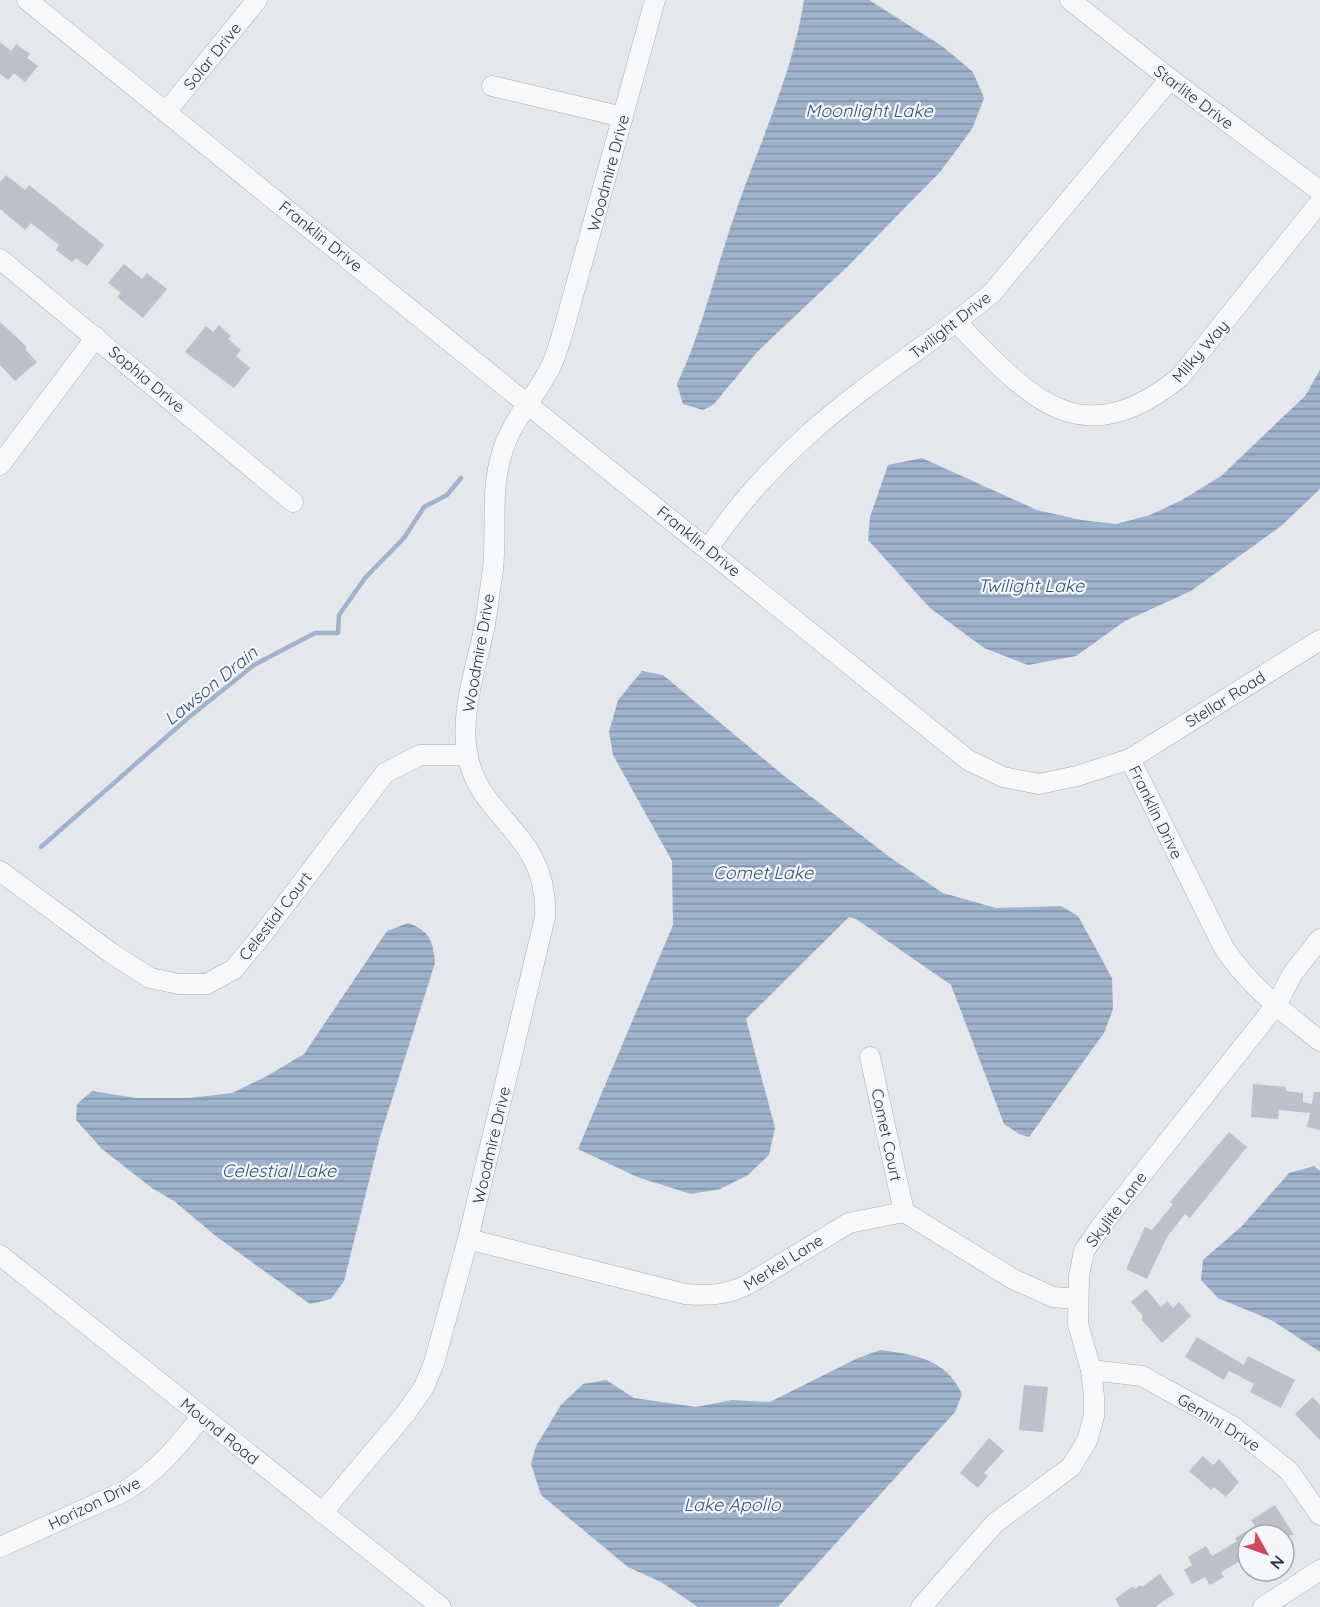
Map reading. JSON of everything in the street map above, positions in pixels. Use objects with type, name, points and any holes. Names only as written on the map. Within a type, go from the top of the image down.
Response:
[{"type":"street","name":"Franklin Drive","points":[[27,0],[968,760],[1003,777],[1039,784],[1077,776],[1130,759],[1224,948],[1251,984],[1320,1041]]},
{"type":"street","name":"Solar Drive","points":[[167,111],[257,0]]},
{"type":"street","name":"Woodmire Drive","points":[[322,1513],[406,1413],[424,1387],[439,1346],[468,1239],[545,917],[546,898],[543,881],[529,849],[478,783],[468,755],[465,727],[493,569],[496,534],[496,478],[502,452],[526,402],[550,370],[564,328],[656,0]]},
{"type":"street","name":"Starlite Drive","points":[[1070,0],[1170,79],[1320,191]]},
{"type":"street","name":"Twilight Drive","points":[[708,549],[732,513],[812,431],[867,387],[957,323],[992,293],[1170,79]]},
{"type":"street","points":[[492,86],[623,117]]},
{"type":"street","name":"Milky Way","points":[[957,323],[1020,386],[1041,401],[1081,415],[1104,415],[1129,410],[1157,396],[1180,377],[1320,202]]},
{"type":"street","name":"Sophia Drive","points":[[0,259],[293,502]]},
{"type":"street","points":[[0,465],[96,337]]},
{"type":"street","name":"Stellar Road","points":[[1130,759],[1320,639]]},
{"type":"street","name":"Celestial Court","points":[[0,871],[111,953],[150,978],[179,984],[207,984],[234,969],[385,773],[420,756],[468,755]]},
{"type":"street","name":"Skylite Lane","points":[[921,1607],[995,1523],[1072,1465],[1087,1441],[1094,1416],[1091,1370],[1078,1324],[1078,1299],[1084,1251],[1101,1226],[1276,1005],[1293,973],[1320,939]]},
{"type":"street","name":"Comet Court","points":[[870,1057],[904,1212]]},
{"type":"street","points":[[904,1212],[1013,1279],[1053,1298],[1078,1299]]},
{"type":"street","name":"Merkel Lane","points":[[468,1239],[685,1294],[705,1295],[734,1291],[745,1286],[849,1223],[904,1212]]},
{"type":"street","name":"Mound Road","points":[[0,1255],[441,1607]]},
{"type":"street","name":"Gemini Drive","points":[[1091,1370],[1142,1376],[1234,1427],[1289,1471],[1320,1515]]},
{"type":"street","name":"Horizon Drive","points":[[0,1547],[123,1492],[142,1481],[178,1446],[202,1416]]},
{"type":"street","points":[[1263,1607],[1320,1570]]},
{"type":"water","name":"Moonlight Lake","points":[[804,0],[869,0],[942,46],[973,72],[984,98],[972,129],[940,172],[848,266],[758,351],[713,405],[703,410],[683,404],[677,384],[702,321],[735,214],[784,81]]},
{"type":"water","name":"Twilight Lake","points":[[1320,370],[1320,489],[1281,526],[1191,591],[1125,621],[1076,656],[1028,665],[984,648],[930,608],[868,540],[870,517],[888,465],[922,458],[1037,510],[1081,520],[1116,524],[1150,515],[1182,500],[1221,476],[1305,396]]},
{"type":"water","name":"Comet Lake","points":[[642,671],[663,675],[783,775],[891,858],[943,893],[996,908],[1061,906],[1078,916],[1112,978],[1113,1009],[1104,1033],[1029,1137],[1019,1134],[1004,1124],[951,985],[856,919],[849,917],[746,1019],[775,1128],[769,1155],[748,1175],[720,1189],[691,1194],[637,1177],[578,1149],[673,925],[672,861],[613,755],[609,732],[618,700]]},
{"type":"water","name":"Celestial Lake","points":[[408,923],[426,933],[433,949],[435,963],[380,1137],[344,1281],[331,1299],[310,1304],[217,1237],[174,1201],[152,1188],[102,1149],[76,1120],[77,1104],[92,1091],[136,1098],[189,1098],[232,1093],[267,1076],[304,1054],[387,931]]},
{"type":"water","points":[[1314,1166],[1320,1171],[1320,1352],[1273,1321],[1218,1298],[1201,1280],[1203,1260],[1242,1226],[1289,1173]]},
{"type":"water","name":"Lake Apollo","points":[[880,1350],[917,1357],[939,1366],[948,1373],[962,1394],[955,1412],[778,1607],[698,1607],[661,1582],[628,1567],[541,1495],[531,1464],[536,1446],[561,1405],[583,1384],[606,1380],[634,1398],[696,1407],[732,1400],[770,1402],[858,1358]]},
{"type":"building","points":[[0,42],[11,51],[16,44],[30,54],[27,58],[38,66],[25,82],[14,73],[8,80],[0,74]]},
{"type":"building","points":[[6,175],[25,190],[29,185],[104,245],[87,266],[76,258],[72,262],[56,250],[59,245],[31,223],[25,230],[0,209],[0,182]]},
{"type":"building","points":[[124,264],[142,279],[147,273],[167,289],[143,318],[117,297],[121,293],[108,283]]},
{"type":"building","points":[[0,322],[27,347],[25,349],[37,362],[15,381],[0,365]]},
{"type":"building","points":[[219,325],[231,336],[228,339],[241,350],[236,356],[250,368],[234,388],[185,352],[206,326],[213,332]]},
{"type":"building","points":[[1253,1084],[1286,1087],[1286,1091],[1303,1093],[1303,1102],[1312,1104],[1314,1092],[1320,1092],[1320,1130],[1307,1127],[1310,1113],[1279,1110],[1278,1119],[1251,1117]]},
{"type":"building","points":[[1229,1132],[1247,1147],[1190,1218],[1185,1214],[1167,1237],[1147,1279],[1126,1269],[1145,1227],[1152,1230],[1173,1204],[1170,1202]]},
{"type":"building","points":[[1146,1289],[1161,1307],[1167,1301],[1173,1308],[1179,1302],[1191,1316],[1162,1343],[1141,1319],[1143,1316],[1131,1302]]},
{"type":"building","points":[[1197,1337],[1244,1365],[1248,1356],[1295,1380],[1281,1408],[1250,1392],[1254,1384],[1229,1371],[1224,1380],[1185,1357]]},
{"type":"building","points":[[1024,1385],[1048,1387],[1043,1432],[1019,1430]]},
{"type":"building","points":[[1313,1397],[1320,1405],[1320,1440],[1295,1414]]},
{"type":"building","points":[[989,1438],[1004,1451],[984,1473],[988,1476],[978,1488],[960,1473]]},
{"type":"building","points":[[1203,1456],[1213,1465],[1219,1459],[1239,1482],[1226,1497],[1214,1487],[1211,1490],[1189,1471]]},
{"type":"building","points":[[1275,1505],[1286,1523],[1253,1523],[1251,1520]]},
{"type":"building","points":[[1236,1542],[1236,1563],[1221,1572],[1224,1577],[1210,1585],[1205,1577],[1192,1584],[1184,1570],[1192,1565],[1188,1557],[1206,1546],[1212,1556]]},
{"type":"building","points":[[1160,1574],[1174,1594],[1155,1607],[1120,1607],[1115,1599],[1133,1586],[1135,1589],[1140,1585],[1142,1587]]},
{"type":"waterway","name":"Lawson Drain","points":[[41,847],[188,718],[254,665],[315,633],[338,633],[339,615],[365,578],[404,538],[424,507],[447,495],[461,478]]}]
